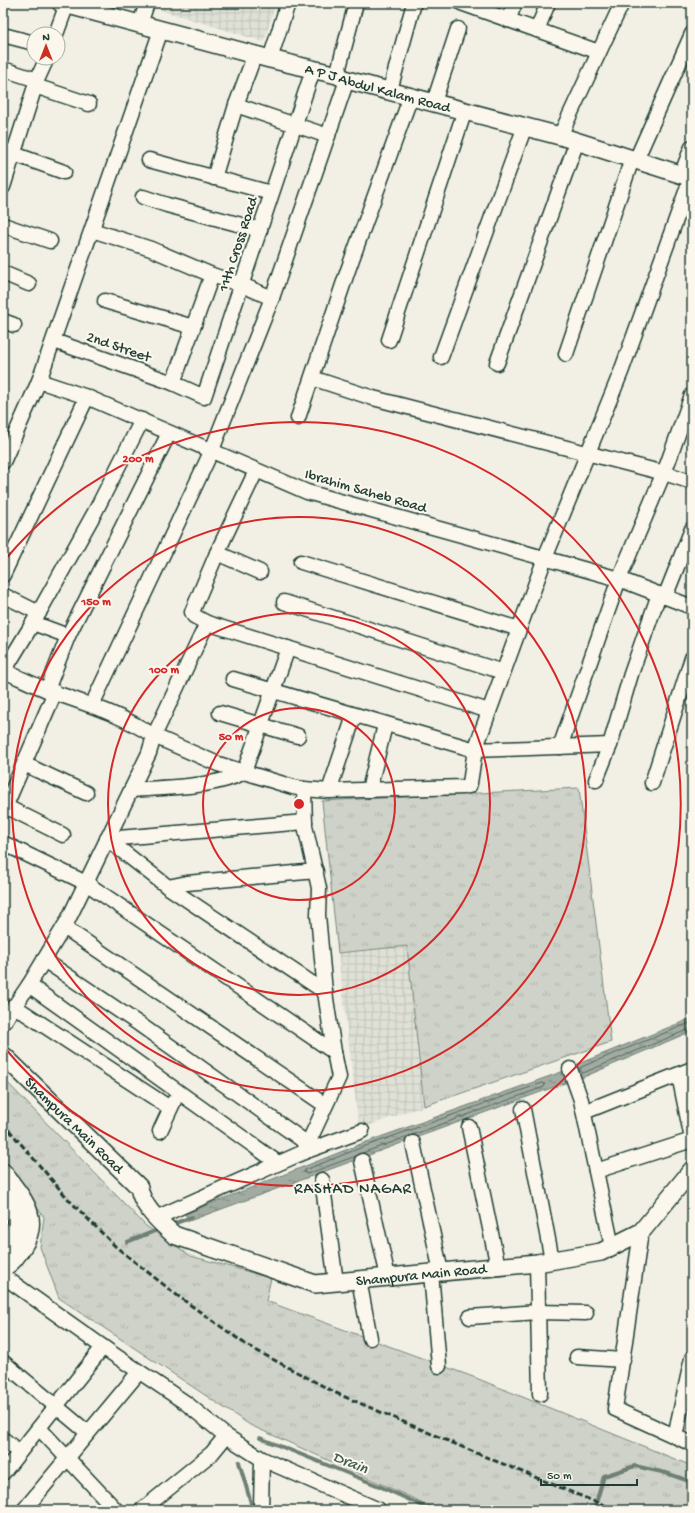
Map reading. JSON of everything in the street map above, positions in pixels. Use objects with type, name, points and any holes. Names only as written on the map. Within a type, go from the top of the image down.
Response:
[{"type":"street","points":[[140,24],[147,3]]},
{"type":"street","points":[[214,178],[236,105],[262,57],[288,3]]},
{"type":"street","points":[[92,705],[212,450],[272,298],[328,136],[342,77],[356,3]]},
{"type":"street","points":[[390,90],[414,3]]},
{"type":"street","points":[[461,3],[475,6],[508,20],[599,52]]},
{"type":"street","points":[[508,20],[515,3]]},
{"type":"street","points":[[537,30],[548,3]]},
{"type":"street","points":[[560,136],[622,3]]},
{"type":"street","points":[[58,26],[64,4]]},
{"type":"street","name":"A P J Abdul Kalam Road","points":[[64,4],[525,126],[577,141],[688,177]]},
{"type":"street","points":[[434,102],[458,29]]},
{"type":"street","points":[[3,462],[39,381],[54,341],[161,30]]},
{"type":"street","points":[[566,354],[634,160],[692,34]]},
{"type":"street","points":[[3,35],[26,41]]},
{"type":"street","points":[[3,187],[8,152],[43,66]]},
{"type":"street","points":[[3,69],[89,104]]},
{"type":"street","name":"11th Cross Road","points":[[173,383],[204,397],[271,193],[296,125],[313,70]]},
{"type":"street","points":[[298,418],[411,96]]},
{"type":"street","points":[[236,105],[328,136]]},
{"type":"street","points":[[389,340],[465,110]]},
{"type":"street","points":[[440,357],[525,126]]},
{"type":"street","points":[[497,363],[577,141]]},
{"type":"street","points":[[142,420],[95,512],[4,672],[51,691],[92,705],[135,724],[154,736],[218,764],[293,787],[329,791],[469,786],[474,750],[545,558],[621,372],[688,177],[692,147]]},
{"type":"street","points":[[8,152],[64,172]]},
{"type":"street","points":[[149,160],[271,193]]},
{"type":"street","points":[[143,197],[260,230]]},
{"type":"street","points":[[3,225],[50,241]]},
{"type":"street","points":[[92,230],[151,249],[212,275],[242,284],[272,298]]},
{"type":"street","points":[[3,273],[29,284]]},
{"type":"street","points":[[173,383],[212,275]]},
{"type":"street","points":[[104,301],[193,328]]},
{"type":"street","name":"2nd Street","points":[[54,341],[173,383]]},
{"type":"street","points":[[312,378],[373,398],[664,473],[692,482]]},
{"type":"street","name":"Ibrahim Saheb Road","points":[[39,381],[87,397],[307,492],[619,579],[692,607]]},
{"type":"street","points":[[560,747],[619,579],[664,473],[692,395]]},
{"type":"street","points":[[3,575],[87,397]]},
{"type":"street","points":[[63,836],[4,809],[24,764],[51,691],[68,636],[169,433]]},
{"type":"street","points":[[256,471],[217,553],[192,612],[194,616],[207,623],[489,710]]},
{"type":"street","points":[[596,780],[610,745],[631,674],[662,595],[692,529]]},
{"type":"street","points":[[217,553],[260,572]]},
{"type":"street","points":[[301,562],[519,629]]},
{"type":"street","points":[[3,595],[36,618],[68,636]]},
{"type":"street","points":[[284,602],[503,672]]},
{"type":"street","points":[[3,1022],[29,985],[64,927],[149,753],[154,736],[207,623]]},
{"type":"street","points":[[131,790],[219,782],[234,778],[244,772],[288,648]]},
{"type":"street","points":[[652,784],[692,658]]},
{"type":"street","points":[[233,679],[354,716],[474,750],[610,745]]},
{"type":"street","points":[[220,713],[298,736]]},
{"type":"street","points":[[329,791],[354,716]]},
{"type":"street","points":[[369,790],[385,725]]},
{"type":"street","points":[[24,764],[86,792]]},
{"type":"street","points":[[304,788],[305,822],[320,888],[318,915],[326,992],[339,1077],[306,1148]]},
{"type":"street","points":[[107,839],[305,822]]},
{"type":"street","points":[[107,839],[168,887],[326,992]]},
{"type":"street","points":[[3,843],[86,883],[334,1052]]},
{"type":"street","points":[[168,887],[187,883],[316,871]]},
{"type":"street","points":[[64,927],[326,1105]]},
{"type":"street","points":[[44,960],[139,1024],[306,1148]]},
{"type":"street","points":[[29,985],[278,1163]]},
{"type":"street","points":[[14,1006],[170,1108]]},
{"type":"street","name":"Shampura Main Road","points":[[3,1055],[139,1187],[141,1197],[158,1220],[174,1235],[315,1284],[545,1261],[600,1252],[641,1232],[692,1170]]},
{"type":"street","points":[[570,1069],[584,1112],[612,1247]]},
{"type":"street","points":[[584,1112],[692,1069]]},
{"type":"street","name":"Shampura Main Road","points":[[3,1070],[128,1192],[141,1197]]},
{"type":"street","points":[[596,1171],[692,1140],[679,1075]]},
{"type":"street","points":[[160,1131],[178,1091]]},
{"type":"street","points":[[523,1109],[545,1261],[538,1312],[540,1394]]},
{"type":"street","points":[[469,1127],[498,1266]]},
{"type":"street","points":[[158,1220],[278,1163],[306,1148],[362,1131]]},
{"type":"street","points":[[413,1143],[436,1272],[440,1366]]},
{"type":"street","points":[[362,1161],[388,1277]]},
{"type":"street","points":[[3,1172],[25,1203],[31,1216],[28,1239],[11,1263],[3,1268]]},
{"type":"street","points":[[322,1180],[336,1282]]},
{"type":"street","points":[[3,1191],[12,1204],[18,1222],[12,1239],[3,1253]]},
{"type":"street","points":[[641,1232],[616,1409],[692,1444]]},
{"type":"street","points":[[3,1276],[139,1372],[186,1403],[226,1436],[262,1459],[379,1510]]},
{"type":"street","points":[[360,1280],[370,1338]]},
{"type":"street","points":[[470,1317],[538,1312],[586,1313]]},
{"type":"street","points":[[3,1473],[103,1347]]},
{"type":"street","points":[[577,1357],[623,1360]]},
{"type":"street","points":[[675,1436],[692,1358]]},
{"type":"street","points":[[3,1362],[88,1433]]},
{"type":"street","points":[[24,1510],[139,1372]]},
{"type":"street","points":[[39,1428],[116,1510]]},
{"type":"street","points":[[142,1510],[212,1453],[226,1436]]},
{"type":"street","points":[[3,1439],[19,1452]]},
{"type":"street","points":[[261,1510],[262,1459]]},
{"type":"shaded area","points":[[156,3],[276,3],[264,42],[154,8]]},
{"type":"shaded area","points":[[407,946],[424,1106],[359,1129],[338,953]]},
{"type":"green space","points":[[579,788],[611,1042],[424,1106],[407,946],[338,953],[322,801]]},
{"type":"green space","points":[[3,1078],[146,1226],[191,1256],[271,1278],[266,1301],[476,1378],[692,1466],[692,1510],[439,1510],[250,1425],[59,1298],[40,1247],[44,1217],[3,1161]]},
{"type":"water","points":[[692,1018],[692,1031],[579,1079],[573,1066]]},
{"type":"water","points":[[564,1071],[568,1082],[189,1221],[185,1214],[358,1145]]},
{"type":"waterway","points":[[170,1225],[192,1217]]},
{"type":"waterway","points":[[127,1242],[160,1229]]},
{"type":"waterway","name":"Drain","points":[[260,1438],[379,1486],[432,1510]]},
{"type":"waterway","name":"Drain","points":[[239,1462],[253,1510]]},
{"type":"waterway","name":"Drain","points":[[594,1510],[604,1476],[635,1466],[666,1473],[692,1482]]},
{"type":"railway","points":[[3,1123],[70,1201],[116,1247],[178,1296],[248,1346],[336,1393],[615,1510]]},
{"type":"district","name":"RASHAD NAGAR","points":[[353,1187]]}]
